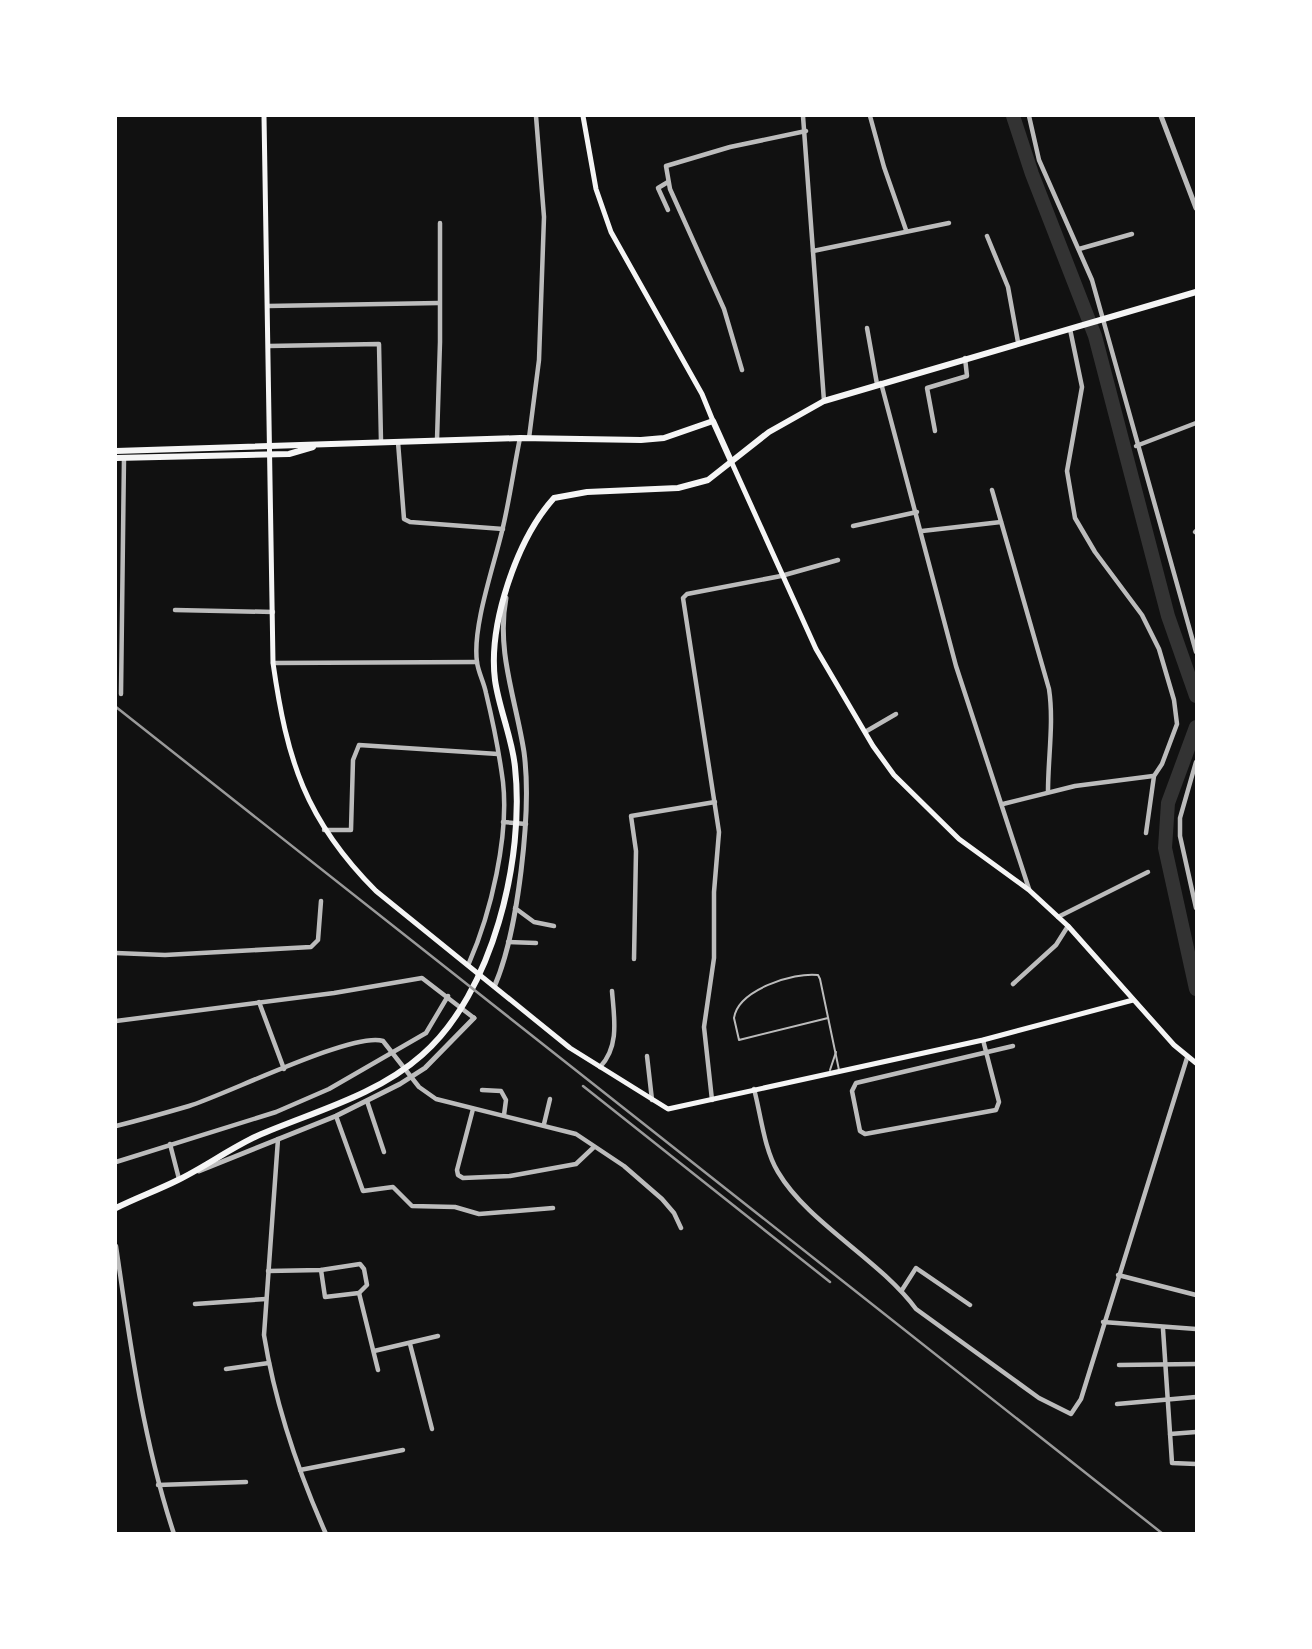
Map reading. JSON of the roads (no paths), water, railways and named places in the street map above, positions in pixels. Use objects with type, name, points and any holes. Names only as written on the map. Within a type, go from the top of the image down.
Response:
[{"type":"main road","points":[[264,116],[274,663],[283,730],[295,773],[324,830],[352,868],[376,891],[570,1048],[652,1102],[668,1109],[983,1040],[1133,1000]]},
{"type":"main road","points":[[583,116],[596,189],[611,232],[702,394],[780,576],[816,649],[865,732],[894,775],[936,818],[959,839],[1029,890],[1068,926],[1187,1058],[1196,1063]]},
{"type":"main road","points":[[116,1208],[241,1143],[325,1109],[401,1073],[424,1054],[450,1025],[483,973],[503,903],[516,812],[515,767],[495,684],[494,641],[509,585],[537,521],[554,498],[587,492],[686,487],[708,481],[785,422],[824,401],[1196,292]]},
{"type":"main road","points":[[116,451],[520,438],[642,440],[664,438],[713,421]]},
{"type":"main road","points":[[116,458],[302,453],[314,446]]},
{"type":"street","points":[[529,438],[539,360],[544,217],[537,116]]},
{"type":"street","points":[[803,116],[824,401]]},
{"type":"street","points":[[870,116],[906,230]]},
{"type":"street","points":[[1029,116],[1039,160],[1079,249],[1196,652]]},
{"type":"street","points":[[1161,116],[1196,208]]},
{"type":"street","points":[[668,210],[665,183],[668,164],[730,147],[806,131]]},
{"type":"street","points":[[665,183],[724,309],[742,370]]},
{"type":"street","points":[[437,440],[440,223]]},
{"type":"street","points":[[813,251],[948,223]]},
{"type":"street","points":[[1079,249],[1132,234]]},
{"type":"street","points":[[987,236],[1008,287],[1018,342]]},
{"type":"street","points":[[268,306],[439,303]]},
{"type":"street","points":[[866,328],[956,666],[1029,890]]},
{"type":"street","points":[[1073,328],[1082,387],[1068,457],[1075,519],[1095,552],[1142,615],[1159,649],[1174,700],[1177,724],[1162,764],[1154,776],[1146,833]]},
{"type":"street","points":[[269,346],[379,344],[381,442]]},
{"type":"street","points":[[936,431],[927,388],[967,376],[965,358]]},
{"type":"street","points":[[1136,446],[1196,423]]},
{"type":"street","points":[[470,965],[497,865],[505,822],[498,754],[477,662],[490,571],[503,529],[520,438]]},
{"type":"street","points":[[398,442],[404,519],[410,522],[503,529]]},
{"type":"street","points":[[121,694],[124,457]]},
{"type":"street","points":[[992,490],[1023,608],[1049,689],[1051,715],[1048,791]]},
{"type":"street","points":[[853,526],[917,512]]},
{"type":"street","points":[[922,531],[1002,522]]},
{"type":"street","points":[[712,1100],[704,1027],[714,958],[714,892],[719,832],[683,598],[687,594],[780,576],[838,560]]},
{"type":"street","points":[[495,985],[508,942],[526,824],[524,752],[502,639],[509,585]]},
{"type":"street","points":[[175,610],[274,612]]},
{"type":"street","points":[[274,663],[477,662]]},
{"type":"street","points":[[865,732],[896,714]]},
{"type":"street","points":[[324,830],[351,831],[353,760],[359,745],[498,754]]},
{"type":"street","points":[[1196,762],[1180,818],[1180,836],[1196,908]]},
{"type":"street","points":[[1003,804],[1048,791],[1154,776]]},
{"type":"street","points":[[1189,783],[1196,781]]},
{"type":"street","points":[[634,960],[636,851],[631,816],[715,802]]},
{"type":"street","points":[[505,822],[526,824]]},
{"type":"street","points":[[1058,917],[1148,872]]},
{"type":"street","points":[[116,953],[164,955],[311,947],[318,940],[321,901]]},
{"type":"street","points":[[514,908],[534,922],[554,926]]},
{"type":"street","points":[[1013,984],[1056,945],[1068,926]]},
{"type":"street","points":[[508,942],[536,943]]},
{"type":"street","points":[[116,1021],[422,978],[474,1018],[425,1068],[335,1116],[179,1177],[171,1147]]},
{"type":"street","points":[[600,1068],[609,1058],[615,1031],[612,991]]},
{"type":"street","points":[[116,1162],[276,1112],[329,1089],[426,1033],[449,998]]},
{"type":"street","points":[[259,1002],[284,1069]]},
{"type":"street","points":[[116,1126],[190,1105],[373,1039],[383,1041],[408,1075],[436,1099],[576,1134],[624,1167],[662,1199],[674,1213],[681,1228]]},
{"type":"street","points":[[983,1040],[986,1052],[999,1102],[996,1110],[865,1134],[860,1131],[852,1091],[856,1083],[986,1052],[1013,1046]]},
{"type":"street","points":[[647,1056],[652,1102]]},
{"type":"street","points":[[754,1089],[776,1169],[806,1205],[902,1290],[916,1309],[1039,1398],[1071,1414],[1081,1399],[1187,1058]]},
{"type":"street","points":[[482,1090],[501,1091],[506,1100],[504,1115]]},
{"type":"street","points":[[544,1124],[550,1099]]},
{"type":"street","points":[[367,1101],[384,1152]]},
{"type":"street","points":[[473,1109],[457,1170],[458,1175],[463,1178],[510,1176],[576,1164],[594,1147]]},
{"type":"street","points":[[335,1116],[363,1191],[393,1187],[412,1206],[452,1207],[479,1214],[553,1208]]},
{"type":"street","points":[[278,1139],[264,1335],[269,1363],[300,1469],[326,1534]]},
{"type":"street","points":[[116,1246],[139,1399],[158,1485],[174,1534]]},
{"type":"street","points":[[268,1271],[321,1270],[363,1265],[367,1285],[359,1293],[326,1297],[321,1270]]},
{"type":"street","points":[[902,1290],[916,1268],[971,1305]]},
{"type":"street","points":[[1118,1275],[1196,1294]]},
{"type":"street","points":[[359,1293],[378,1370]]},
{"type":"street","points":[[195,1304],[266,1299]]},
{"type":"street","points":[[1103,1322],[1163,1329],[1196,1329]]},
{"type":"street","points":[[1163,1329],[1173,1464],[1196,1464]]},
{"type":"street","points":[[374,1351],[438,1336]]},
{"type":"street","points":[[410,1344],[432,1429]]},
{"type":"street","points":[[226,1369],[269,1363]]},
{"type":"street","points":[[1119,1365],[1196,1364]]},
{"type":"street","points":[[1116,1404],[1196,1397]]},
{"type":"street","points":[[1170,1434],[1196,1432]]},
{"type":"street","points":[[300,1469],[403,1450]]},
{"type":"street","points":[[158,1485],[246,1482]]},
{"type":"lane","points":[[828,1018],[739,1040],[734,1018],[747,994],[815,974],[820,979],[839,1070]]},
{"type":"lane","points":[[830,1072],[836,1051]]},
{"type":"waterway","points":[[1013,116],[1032,174],[1095,336],[1168,616],[1196,696]]},
{"type":"waterway","points":[[1196,727],[1168,803],[1165,848],[1196,989]]},
{"type":"railway","points":[[116,707],[1163,1534]]},
{"type":"railway","points":[[583,1086],[830,1282]]}]
